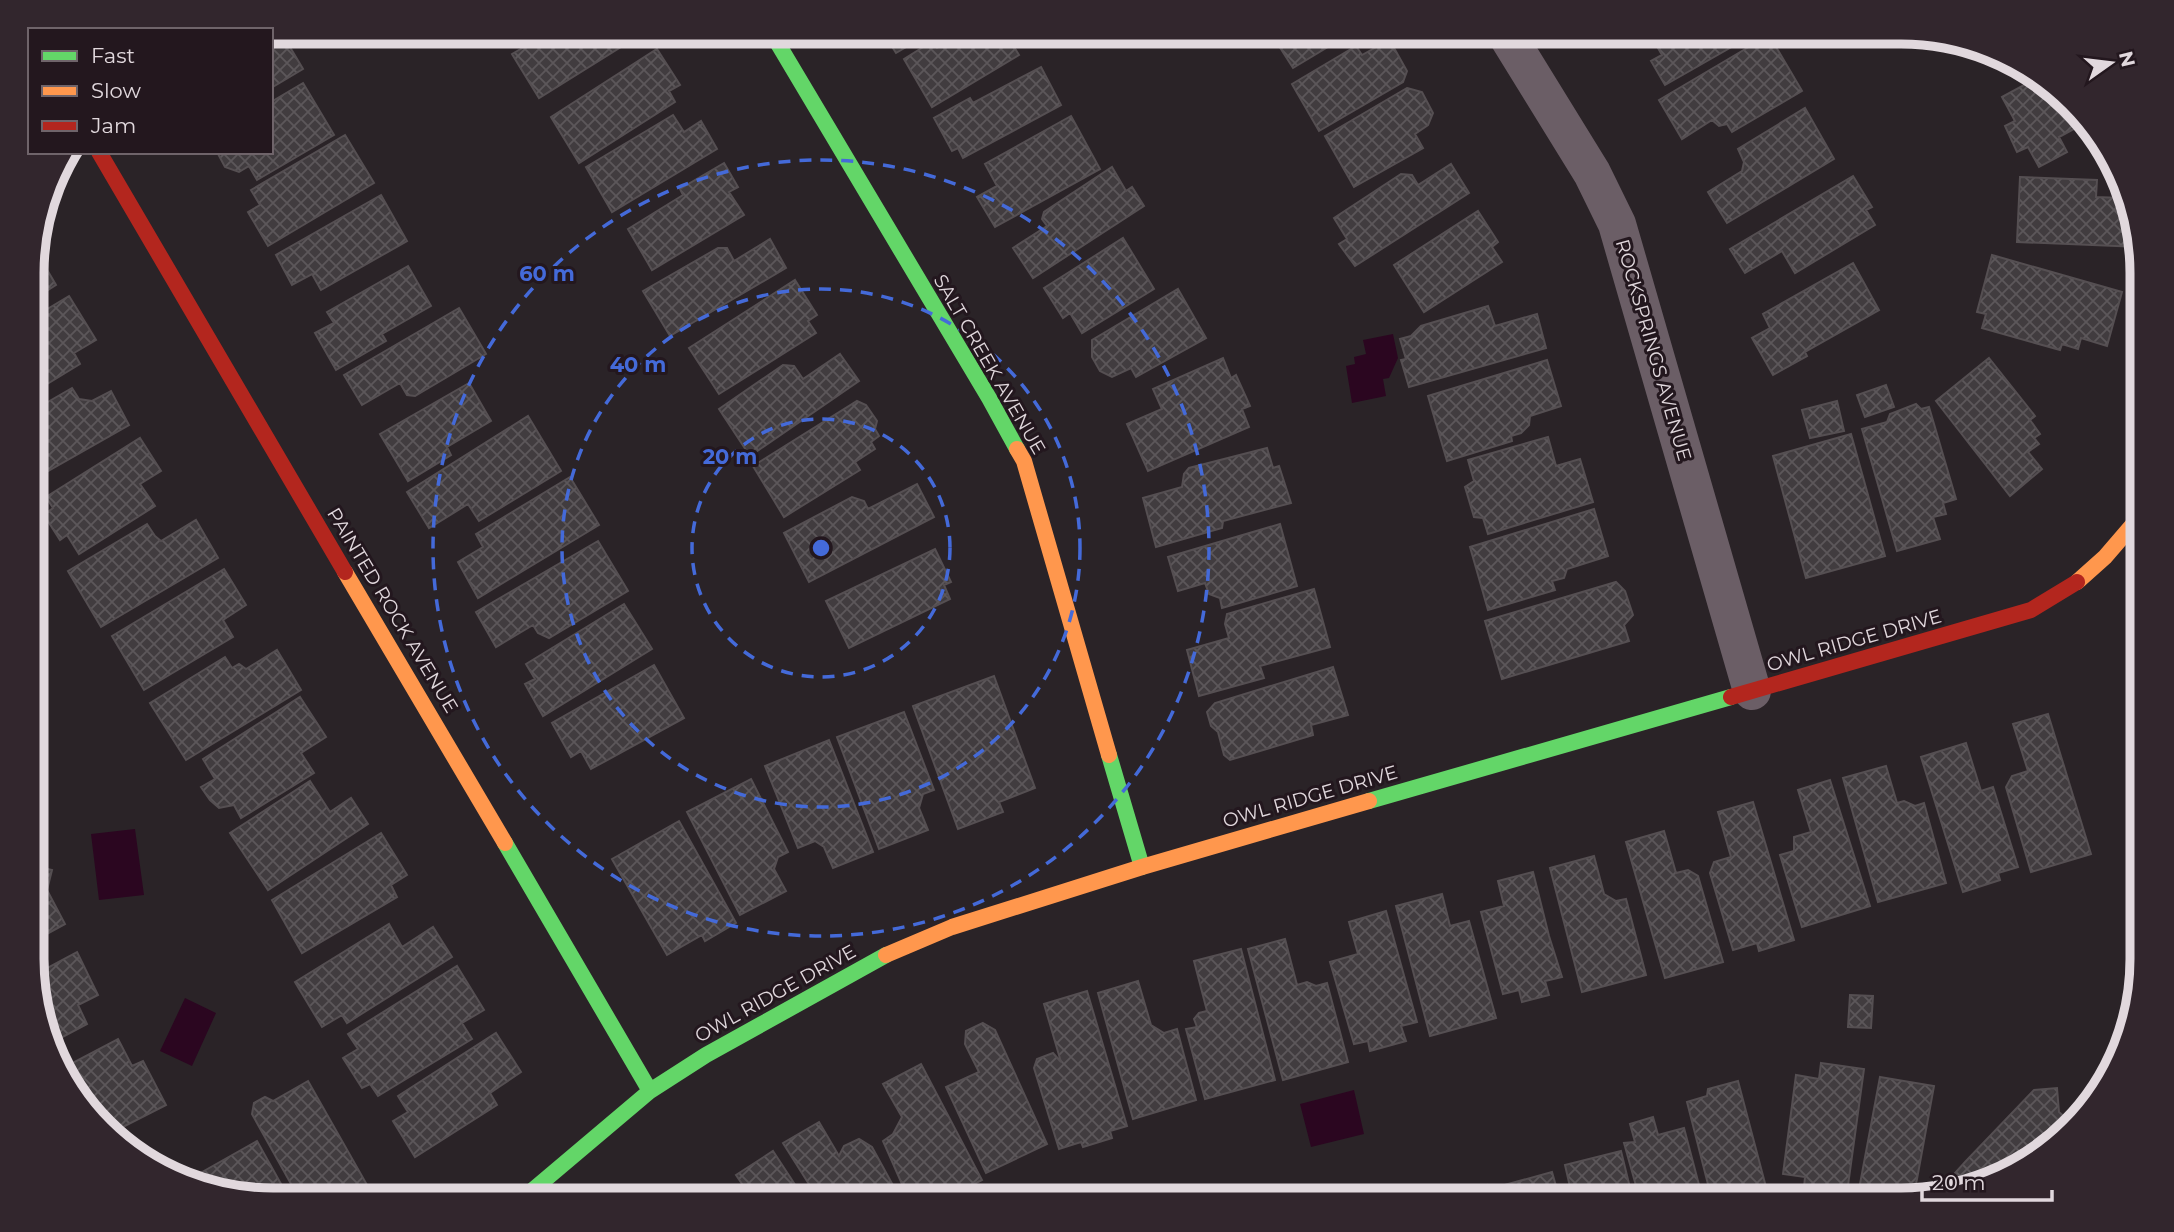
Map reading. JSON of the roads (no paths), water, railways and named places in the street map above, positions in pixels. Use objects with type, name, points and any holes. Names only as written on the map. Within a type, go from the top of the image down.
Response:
[{"type":"street","name":"SALT CREEK AVENUE","points":[[778,44],[1024,461],[1142,867]]},
{"type":"street","name":"ROCKSPRINGS AVENUE","points":[[1512,44],[1592,173],[1618,225],[1752,691]]},
{"type":"street","name":"PAINTED ROCK AVENUE","points":[[100,154],[650,1091]]},
{"type":"street","name":"OWL RIDGE DRIVE","points":[[535,1188],[650,1091],[706,1055],[903,946],[1000,911],[1142,867],[2031,610],[2058,596],[2090,573],[2130,530]]}]
